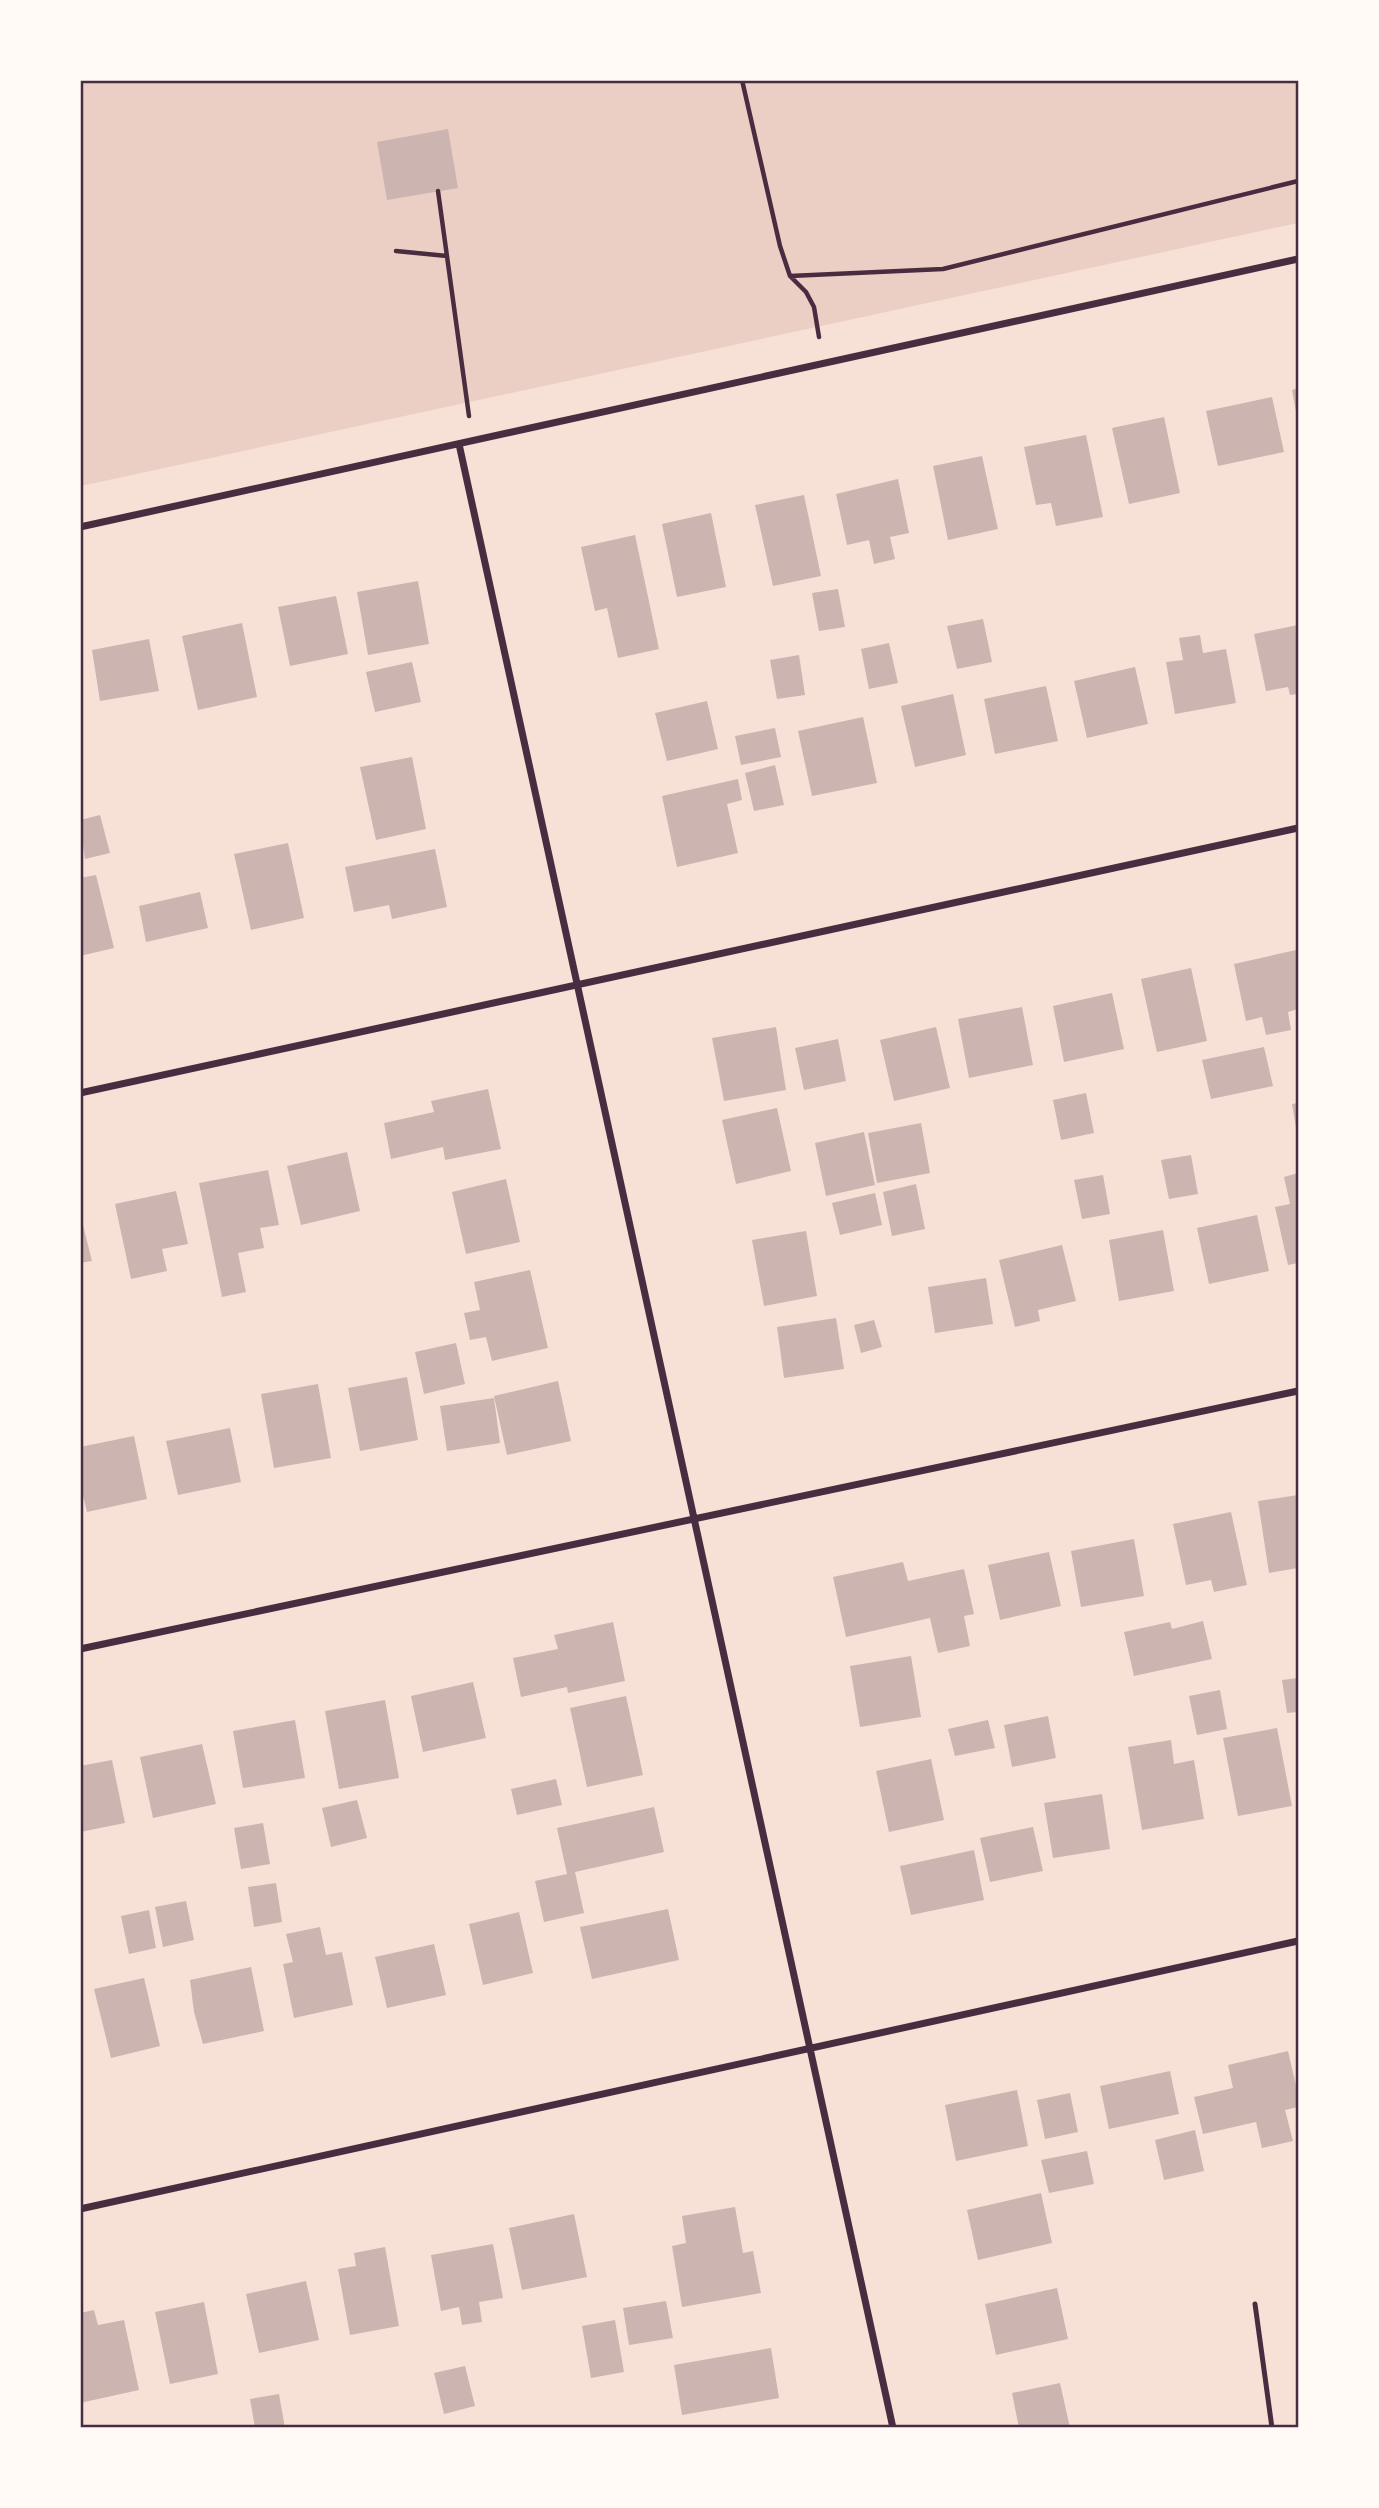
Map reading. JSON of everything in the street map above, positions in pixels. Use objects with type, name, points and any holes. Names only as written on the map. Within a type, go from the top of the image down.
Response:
[{"type":"street","points":[[80,527],[1298,259]]},
{"type":"street","points":[[460,444],[893,2427]]},
{"type":"street","points":[[80,1093],[1298,828]]},
{"type":"street","points":[[80,1649],[1298,1391]]},
{"type":"street","points":[[80,2209],[810,2046],[1298,1941]]},
{"type":"lane","points":[[1255,2304],[1272,2427]]},
{"type":"path","points":[[742,80],[780,246],[790,276],[806,292],[814,307],[823,363]]},
{"type":"path","points":[[790,276],[943,269],[1298,181]]},
{"type":"path","points":[[438,191],[472,441]]},
{"type":"path","points":[[396,251],[447,256]]},
{"type":"shaded area","points":[[80,81],[1298,81],[1298,223],[81,486]]},
{"type":"building","points":[[448,129],[458,188],[387,200],[377,142]]},
{"type":"building","points":[[1298,388],[1298,416],[1297,417],[1292,390]]},
{"type":"building","points":[[1272,397],[1284,452],[1218,466],[1206,411]]},
{"type":"building","points":[[1164,417],[1180,493],[1129,504],[1112,428]]},
{"type":"building","points":[[1086,435],[1103,517],[1056,526],[1051,503],[1036,505],[1024,447]]},
{"type":"building","points":[[982,456],[998,529],[948,540],[933,466]]},
{"type":"building","points":[[898,479],[909,533],[890,537],[895,559],[874,564],[869,540],[847,545],[836,494]]},
{"type":"building","points":[[804,495],[821,576],[773,586],[755,505]]},
{"type":"building","points":[[711,513],[726,587],[677,597],[662,524]]},
{"type":"building","points":[[635,535],[659,649],[618,658],[607,608],[595,611],[581,547]]},
{"type":"building","points":[[418,581],[429,644],[368,655],[357,592]]},
{"type":"building","points":[[838,589],[845,627],[819,631],[812,593]]},
{"type":"building","points":[[336,596],[348,654],[290,666],[278,607]]},
{"type":"building","points":[[983,619],[992,662],[957,669],[947,626]]},
{"type":"building","points":[[242,623],[257,697],[198,710],[182,636]]},
{"type":"building","points":[[1298,625],[1298,694],[1290,695],[1288,687],[1266,691],[1254,634]]},
{"type":"building","points":[[1200,635],[1203,653],[1226,649],[1236,703],[1175,714],[1166,662],[1183,660],[1179,638]]},
{"type":"building","points":[[149,639],[159,691],[100,701],[92,650]]},
{"type":"building","points":[[889,643],[898,683],[869,689],[861,649]]},
{"type":"building","points":[[799,655],[805,695],[777,699],[770,660]]},
{"type":"building","points":[[412,662],[421,702],[375,712],[366,672]]},
{"type":"building","points":[[1135,667],[1148,724],[1087,738],[1074,681]]},
{"type":"building","points":[[1046,686],[1058,741],[995,754],[984,699]]},
{"type":"building","points":[[953,694],[966,755],[915,767],[901,706]]},
{"type":"building","points":[[707,701],[718,749],[667,761],[655,713]]},
{"type":"building","points":[[863,717],[877,783],[812,796],[798,731]]},
{"type":"building","points":[[775,728],[781,757],[741,765],[735,736]]},
{"type":"building","points":[[412,757],[426,829],[376,840],[360,767]]},
{"type":"building","points":[[775,765],[784,805],[754,811],[745,773]]},
{"type":"building","points":[[738,779],[742,800],[727,804],[738,853],[677,867],[662,796]]},
{"type":"building","points":[[100,815],[110,853],[85,859],[80,820]]},
{"type":"building","points":[[288,843],[304,918],[251,930],[234,854]]},
{"type":"building","points":[[435,849],[447,907],[392,919],[389,905],[354,912],[345,867]]},
{"type":"building","points":[[96,875],[114,948],[80,956],[80,878]]},
{"type":"building","points":[[200,892],[208,928],[146,942],[139,906]]},
{"type":"building","points":[[1296,950],[1298,1009],[1288,1012],[1291,1030],[1266,1035],[1262,1017],[1246,1021],[1234,964]]},
{"type":"building","points":[[1191,968],[1207,1041],[1157,1052],[1141,979]]},
{"type":"building","points":[[1112,993],[1124,1049],[1064,1062],[1053,1006]]},
{"type":"building","points":[[1022,1007],[1033,1065],[969,1078],[958,1019]]},
{"type":"building","points":[[776,1027],[786,1090],[724,1101],[712,1038]]},
{"type":"building","points":[[936,1027],[950,1088],[894,1101],[880,1040]]},
{"type":"building","points":[[838,1039],[846,1081],[804,1090],[795,1048]]},
{"type":"building","points":[[1264,1047],[1273,1086],[1211,1099],[1202,1060]]},
{"type":"building","points":[[488,1089],[501,1149],[445,1160],[443,1147],[391,1159],[384,1123],[434,1112],[431,1101]]},
{"type":"building","points":[[1086,1093],[1094,1133],[1061,1140],[1053,1100]]},
{"type":"building","points":[[1298,1103],[1298,1133],[1297,1133],[1292,1104]]},
{"type":"building","points":[[777,1108],[791,1171],[736,1184],[722,1120]]},
{"type":"building","points":[[921,1123],[930,1173],[877,1183],[868,1133]]},
{"type":"building","points":[[864,1132],[875,1185],[826,1196],[815,1143]]},
{"type":"building","points":[[347,1152],[360,1211],[301,1225],[287,1166]]},
{"type":"building","points":[[1191,1155],[1198,1194],[1169,1199],[1161,1160]]},
{"type":"building","points":[[268,1170],[279,1225],[260,1228],[264,1248],[238,1253],[246,1292],[222,1297],[199,1183]]},
{"type":"building","points":[[1298,1173],[1298,1263],[1288,1265],[1275,1207],[1290,1204],[1284,1177]]},
{"type":"building","points":[[1103,1175],[1110,1214],[1082,1219],[1074,1180]]},
{"type":"building","points":[[506,1179],[520,1242],[466,1254],[452,1192]]},
{"type":"building","points":[[916,1184],[925,1229],[892,1236],[883,1192]]},
{"type":"building","points":[[176,1191],[188,1244],[162,1249],[167,1271],[131,1279],[115,1204]]},
{"type":"building","points":[[875,1193],[882,1225],[840,1235],[832,1203]]},
{"type":"building","points":[[80,1213],[92,1261],[80,1263]]},
{"type":"building","points":[[1257,1215],[1269,1271],[1209,1284],[1197,1228]]},
{"type":"building","points":[[1163,1230],[1174,1291],[1119,1301],[1109,1240]]},
{"type":"building","points":[[806,1231],[817,1296],[764,1306],[752,1240]]},
{"type":"building","points":[[1062,1245],[1076,1301],[1038,1310],[1040,1321],[1015,1327],[999,1260]]},
{"type":"building","points":[[530,1270],[548,1348],[492,1361],[486,1337],[470,1340],[464,1313],[480,1310],[474,1282]]},
{"type":"building","points":[[986,1278],[993,1324],[935,1333],[928,1287]]},
{"type":"building","points":[[836,1318],[844,1369],[784,1378],[777,1327]]},
{"type":"building","points":[[874,1320],[882,1347],[861,1353],[854,1325]]},
{"type":"building","points":[[456,1343],[465,1384],[424,1394],[415,1352]]},
{"type":"building","points":[[407,1377],[418,1440],[360,1451],[348,1388]]},
{"type":"building","points":[[558,1381],[571,1441],[507,1455],[494,1396]]},
{"type":"building","points":[[318,1384],[331,1458],[274,1468],[261,1394]]},
{"type":"building","points":[[494,1398],[500,1443],[447,1451],[440,1406]]},
{"type":"building","points":[[230,1428],[241,1482],[178,1495],[166,1441]]},
{"type":"building","points":[[134,1436],[147,1499],[87,1512],[80,1483],[80,1447]]},
{"type":"building","points":[[1298,1495],[1298,1568],[1269,1573],[1258,1501]]},
{"type":"building","points":[[1231,1512],[1247,1585],[1214,1592],[1211,1580],[1186,1585],[1173,1524]]},
{"type":"building","points":[[1134,1539],[1144,1596],[1081,1607],[1071,1551]]},
{"type":"building","points":[[1049,1552],[1061,1606],[1000,1620],[988,1565]]},
{"type":"building","points":[[903,1562],[908,1581],[964,1569],[974,1614],[964,1616],[970,1646],[938,1653],[930,1618],[846,1637],[833,1577]]},
{"type":"building","points":[[1203,1621],[1212,1659],[1134,1676],[1124,1632],[1170,1622],[1172,1629]]},
{"type":"building","points":[[613,1622],[625,1681],[568,1693],[567,1687],[521,1697],[513,1658],[558,1649],[554,1635]]},
{"type":"building","points":[[911,1656],[921,1717],[860,1727],[850,1666]]},
{"type":"building","points":[[1298,1678],[1298,1712],[1287,1713],[1282,1680]]},
{"type":"building","points":[[473,1682],[486,1738],[423,1752],[411,1696]]},
{"type":"building","points":[[1220,1690],[1227,1729],[1197,1735],[1189,1696]]},
{"type":"building","points":[[626,1696],[643,1775],[587,1787],[570,1708]]},
{"type":"building","points":[[385,1700],[399,1778],[339,1789],[325,1711]]},
{"type":"building","points":[[1048,1716],[1056,1758],[1012,1767],[1004,1725]]},
{"type":"building","points":[[295,1720],[305,1778],[243,1788],[233,1731]]},
{"type":"building","points":[[988,1720],[995,1748],[955,1756],[948,1729]]},
{"type":"building","points":[[1277,1728],[1292,1806],[1238,1816],[1223,1738]]},
{"type":"building","points":[[1171,1740],[1174,1764],[1194,1760],[1204,1819],[1142,1830],[1128,1747]]},
{"type":"building","points":[[202,1744],[216,1804],[153,1818],[140,1757]]},
{"type":"building","points":[[931,1759],[944,1820],[889,1832],[876,1771]]},
{"type":"building","points":[[112,1760],[125,1823],[80,1832],[80,1766]]},
{"type":"building","points":[[556,1779],[562,1805],[517,1815],[511,1789]]},
{"type":"building","points":[[1102,1794],[1110,1849],[1053,1858],[1044,1803]]},
{"type":"building","points":[[357,1800],[367,1838],[331,1847],[322,1808]]},
{"type":"building","points":[[654,1807],[664,1852],[575,1872],[584,1913],[544,1922],[535,1881],[567,1874],[557,1828]]},
{"type":"building","points":[[263,1823],[270,1864],[241,1869],[234,1828]]},
{"type":"building","points":[[1033,1827],[1043,1871],[990,1882],[980,1838]]},
{"type":"building","points":[[974,1850],[984,1900],[911,1915],[900,1866]]},
{"type":"building","points":[[276,1883],[282,1922],[254,1927],[248,1887]]},
{"type":"building","points":[[186,1901],[194,1940],[163,1947],[155,1907]]},
{"type":"building","points":[[668,1909],[679,1960],[592,1979],[580,1927]]},
{"type":"building","points":[[149,1910],[156,1948],[129,1954],[121,1916]]},
{"type":"building","points":[[519,1912],[533,1973],[483,1985],[469,1924]]},
{"type":"building","points":[[320,1927],[326,1955],[342,1952],[353,2005],[294,2018],[283,1964],[293,1962],[286,1934]]},
{"type":"building","points":[[434,1944],[446,1995],[387,2008],[375,1957]]},
{"type":"building","points":[[251,1967],[264,2031],[203,2044],[194,2012],[190,1980]]},
{"type":"building","points":[[144,1978],[160,2046],[111,2058],[94,1989]]},
{"type":"building","points":[[1288,2051],[1298,2094],[1298,2107],[1285,2110],[1293,2141],[1262,2148],[1256,2122],[1203,2134],[1194,2097],[1233,2088],[1228,2065]]},
{"type":"building","points":[[1170,2071],[1179,2114],[1109,2129],[1100,2086]]},
{"type":"building","points":[[1017,2090],[1028,2146],[956,2161],[945,2105]]},
{"type":"building","points":[[1070,2093],[1078,2132],[1045,2139],[1037,2100]]},
{"type":"building","points":[[1195,2130],[1204,2171],[1164,2180],[1155,2140]]},
{"type":"building","points":[[1087,2151],[1094,2184],[1049,2193],[1041,2160]]},
{"type":"building","points":[[1041,2193],[1052,2243],[978,2260],[967,2210]]},
{"type":"building","points":[[735,2207],[743,2253],[753,2251],[761,2293],[682,2307],[672,2246],[686,2243],[682,2216]]},
{"type":"building","points":[[574,2214],[587,2277],[522,2290],[509,2228]]},
{"type":"building","points":[[493,2244],[503,2298],[479,2302],[482,2322],[462,2325],[459,2307],[441,2311],[431,2255]]},
{"type":"building","points":[[385,2247],[399,2326],[350,2335],[338,2269],[356,2266],[354,2253]]},
{"type":"building","points":[[306,2281],[319,2340],[259,2353],[246,2294]]},
{"type":"building","points":[[1057,2288],[1068,2339],[996,2355],[985,2304]]},
{"type":"building","points":[[666,2301],[673,2338],[629,2345],[623,2308]]},
{"type":"building","points":[[204,2302],[218,2374],[170,2384],[155,2312]]},
{"type":"building","points":[[94,2310],[98,2325],[124,2320],[139,2390],[80,2403],[80,2313]]},
{"type":"building","points":[[615,2320],[624,2372],[591,2378],[582,2326]]},
{"type":"building","points":[[771,2348],[779,2398],[682,2415],[674,2365]]},
{"type":"building","points":[[465,2366],[475,2406],[444,2414],[434,2373]]},
{"type":"building","points":[[1060,2383],[1070,2428],[1019,2428],[1012,2393]]},
{"type":"building","points":[[279,2394],[285,2428],[255,2428],[250,2399]]}]
